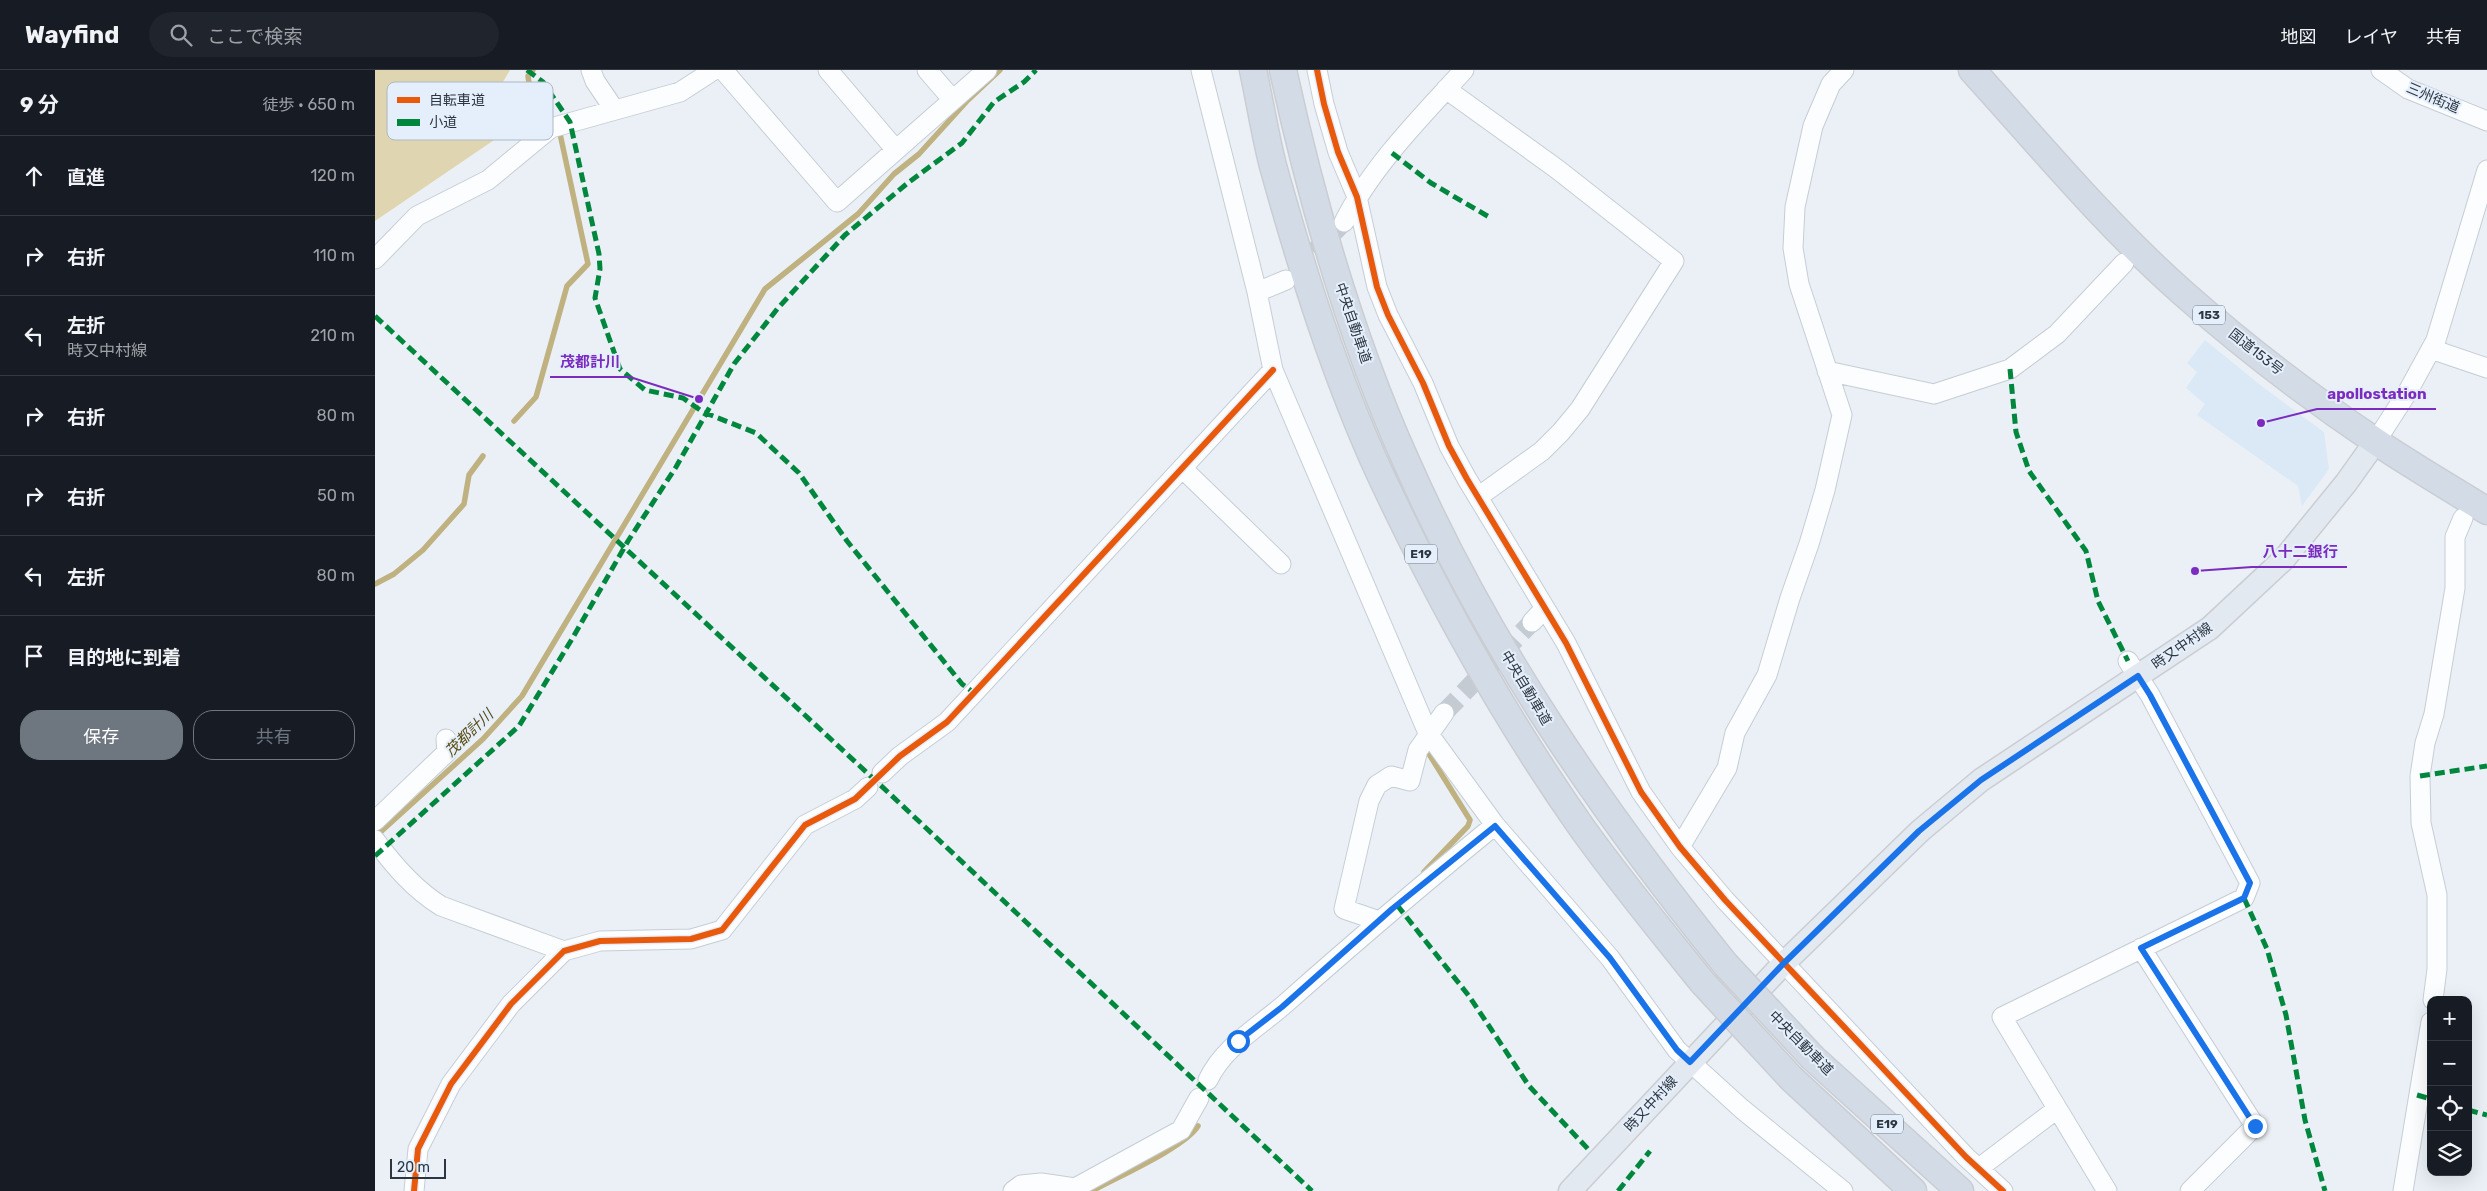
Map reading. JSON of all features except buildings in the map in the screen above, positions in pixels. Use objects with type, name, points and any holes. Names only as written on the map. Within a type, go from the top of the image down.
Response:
[{"type":"highway","name":"中央自動車道","points":[[1253,70],[1273,163],[1305,275],[1340,375],[1379,472],[1483,671],[1534,757],[1583,828],[1703,983],[1791,1079],[1913,1191]]},
{"type":"highway","name":"中央自動車道","points":[[1283,70],[1307,173],[1334,266],[1366,363],[1405,461],[1456,565],[1511,665],[1558,740],[1663,887],[1726,965],[1813,1058],[1960,1191]]},
{"type":"highway","name":"国道153号","points":[[1972,70],[2137,250],[2182,292],[2231,334],[2324,405],[2475,514]]},
{"type":"main road","name":"時又中村線","points":[[1570,1191],[1784,963],[1919,831],[1981,780],[2133,669],[2210,628],[2284,559],[2346,483],[2376,441]]},
{"type":"street","points":[[591,70],[595,81],[614,109]]},
{"type":"street","points":[[553,129],[557,126],[614,109],[680,92],[714,70]]},
{"type":"street","points":[[723,70],[837,202],[987,70]]},
{"type":"street","points":[[828,70],[896,150]]},
{"type":"street","points":[[927,70],[952,99]]},
{"type":"street","points":[[1201,70],[1257,292],[1273,370],[1428,733],[1495,826],[1610,958],[1677,1050],[1742,1109],[1843,1191]]},
{"type":"street","points":[[1317,70],[1324,104],[1338,152],[1357,197],[1377,286],[1388,315],[1423,383],[1449,446],[1566,643],[1641,792],[1680,847],[1725,900],[2003,1191]]},
{"type":"street","points":[[1345,222],[1357,197],[1436,98],[1464,70]]},
{"type":"street","points":[[1680,847],[1727,768],[1735,733],[1767,675],[1790,598],[1809,544],[1842,415],[1799,284],[1793,248],[1795,207],[1813,126],[1831,84],[1844,70]]},
{"type":"street","name":"三州街道","points":[[2381,70],[2408,89],[2487,121]]},
{"type":"street","points":[[1446,89],[1557,169],[1674,261],[1580,409],[1561,432],[1542,452],[1478,497]]},
{"type":"street","points":[[375,259],[417,216],[488,180],[539,140]]},
{"type":"street","points":[[2376,441],[2407,393],[2436,340],[2487,170]]},
{"type":"street","points":[[1827,371],[1934,394],[2010,369],[2057,334],[2124,263]]},
{"type":"street","points":[[1257,292],[1286,280]]},
{"type":"street","points":[[2431,349],[2487,368]]},
{"type":"street","points":[[881,773],[899,756],[947,722],[1273,370]]},
{"type":"street","points":[[1182,468],[1281,564]]},
{"type":"street","points":[[2434,996],[2437,968],[2437,895],[2421,824],[2420,776],[2425,743],[2434,714],[2455,588],[2455,537],[2475,514]]},
{"type":"street","points":[[1532,622],[1545,608]]},
{"type":"street","points":[[2107,1191],[2003,1017],[2244,898],[2250,883],[2150,695],[2133,669]]},
{"type":"street","points":[[1379,920],[1344,908],[1369,801],[1377,785],[1391,776],[1410,781],[1418,750],[1428,733],[1444,713]]},
{"type":"street","points":[[375,821],[447,752],[446,739]]},
{"type":"street","points":[[414,1191],[418,1149],[451,1084],[511,1004],[564,951],[600,941],[691,939],[723,930],[805,826],[855,799],[867,787]]},
{"type":"street","points":[[1208,1080],[1238,1041],[1282,1007],[1379,920],[1495,826]]},
{"type":"street","points":[[378,844],[398,870],[423,895],[441,906],[564,951]]},
{"type":"street","points":[[2141,948],[2255,1126],[2190,1191]]},
{"type":"street","points":[[2403,1191],[2428,1041]]},
{"type":"street","points":[[1013,1191],[1021,1185],[1041,1183],[1075,1188],[1181,1130],[1199,1098]]},
{"type":"street","points":[[1979,1168],[2057,1109]]},
{"type":"shaded area","points":[[375,70],[510,70],[503,82],[387,82],[387,140],[494,140],[375,221]]},
{"type":"shaded area","points":[[2205,340],[2264,388],[2324,432],[2329,469],[2302,506],[2298,486],[2197,415],[2205,404],[2186,388],[2197,372],[2187,363]]},
{"type":"waterway","points":[[529,82],[528,76],[533,70]]},
{"type":"waterway","name":"茂都計川","points":[[375,837],[483,739],[522,696],[765,289],[858,214],[894,174],[919,154],[968,100],[1000,70]]},
{"type":"waterway","points":[[514,421],[536,397],[567,286],[588,264],[559,129],[553,121]]},
{"type":"waterway","points":[[375,584],[394,574],[423,550],[464,504],[469,475],[483,456]]},
{"type":"waterway","points":[[1424,872],[1468,826],[1470,820],[1429,754]]},
{"type":"waterway","points":[[1092,1191],[1149,1162],[1180,1143],[1198,1126]]},
{"type":"tunnel","points":[[1294,272],[1344,222]]},
{"type":"tunnel","points":[[1444,713],[1532,622]]},
{"type":"marked path","points":[[527,70],[543,82]]},
{"type":"marked path","points":[[375,856],[519,726],[628,541],[676,467],[734,364],[778,308],[845,235],[909,182],[962,143],[994,102],[1024,82],[1036,70]]},
{"type":"marked path","points":[[553,97],[570,122],[599,254],[600,269],[595,298],[620,369],[645,390],[683,398],[703,412],[756,433],[799,473],[847,541],[962,684],[973,692]]},
{"type":"marked path","points":[[1392,153],[1431,183],[1489,217]]},
{"type":"marked path","points":[[375,316],[891,795],[1312,1191]]},
{"type":"marked path","points":[[2010,369],[2016,432],[2029,471],[2086,551],[2098,601],[2128,661]]},
{"type":"marked path","points":[[2420,776],[2487,766]]},
{"type":"marked path","points":[[2244,898],[2267,949],[2286,1015],[2305,1120],[2325,1191]]},
{"type":"marked path","points":[[1397,905],[1469,996],[1529,1086],[1588,1149]]},
{"type":"marked path","points":[[2417,1095],[2427,1098]]},
{"type":"marked path","points":[[2472,1111],[2487,1115]]},
{"type":"marked path","points":[[1618,1191],[1650,1151]]},
{"type":"cycle path","points":[[1317,70],[1324,104],[1338,152],[1357,197],[1377,287],[1388,315],[1423,383],[1449,446],[1566,643],[1641,792],[1680,847],[1725,900],[1966,1157],[2003,1191]]},
{"type":"cycle path","points":[[414,1191],[418,1149],[451,1084],[511,1004],[564,951],[600,941],[691,939],[722,930],[805,825],[855,799],[900,756],[947,722],[1273,370]]},
{"type":"place","name":"茂都計川","points":[[699,399]]},
{"type":"place","name":"apollostation","points":[[2261,423]]},
{"type":"place","name":"八十二銀行","points":[[2195,571]]},
{"type":"route","points":[[1238,1041],[1282,1007],[1392,909],[1495,826],[1610,958],[1677,1050],[1690,1062],[1784,963],[1919,831],[1981,780],[2138,676],[2150,695],[2250,883],[2244,898],[2141,948],[2255,1126]]}]
